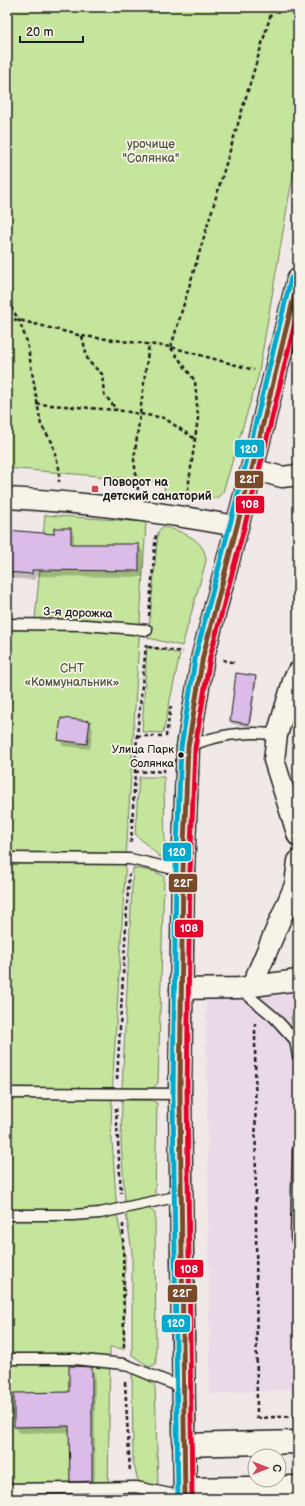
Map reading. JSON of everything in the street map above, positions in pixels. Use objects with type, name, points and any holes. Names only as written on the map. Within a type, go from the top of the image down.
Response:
[{"type":"main road","points":[[298,280],[252,469],[203,656],[188,747],[180,989],[180,1196],[185,1495],[298,1487]]},
{"type":"main road","points":[[184,1445],[298,1442]]},
{"type":"street","points":[[252,469],[282,477],[298,475]]},
{"type":"street","points":[[7,498],[60,501],[150,512],[236,526]]},
{"type":"street","points":[[298,672],[294,678],[277,735],[274,760],[298,836]]},
{"type":"street","points":[[249,992],[295,884],[298,861]]},
{"type":"street","points":[[180,989],[249,992],[298,980]]},
{"type":"lane","name":"3-я дорожка","points":[[7,624],[86,625],[148,630]]},
{"type":"lane","points":[[188,747],[207,738],[262,732],[277,735]]},
{"type":"lane","points":[[7,858],[130,859],[183,872]]},
{"type":"lane","points":[[249,992],[295,1040],[298,1056]]},
{"type":"lane","points":[[7,1092],[180,1094]]},
{"type":"lane","points":[[298,1150],[296,1237],[298,1243]]},
{"type":"lane","points":[[7,1215],[73,1215],[122,1208],[180,1196]]},
{"type":"lane","points":[[7,1359],[74,1359],[124,1364],[183,1388]]},
{"type":"lane","points":[[7,1489],[131,1487],[185,1495]]},
{"type":"path","points":[[171,347],[273,7]]},
{"type":"path","points":[[7,301],[19,320],[27,342],[36,404],[41,425],[52,442],[59,468],[60,501]]},
{"type":"path","points":[[7,320],[19,320],[82,336],[171,347],[274,376]]},
{"type":"path","points":[[82,336],[88,361],[102,374],[104,394],[117,410]]},
{"type":"path","points":[[131,1487],[124,1364],[122,1208],[116,1094],[137,736],[148,630],[150,512],[134,460],[149,344]]},
{"type":"path","points":[[171,347],[195,381],[198,418],[184,517]]},
{"type":"path","points":[[36,404],[117,410],[164,418],[195,439]]},
{"type":"path","points":[[183,659],[185,652]]},
{"type":"path","points":[[165,743],[172,701]]},
{"type":"path","points":[[137,736],[166,736]]},
{"type":"path","points":[[135,772],[164,771],[164,764]]},
{"type":"path","points":[[249,992],[257,1418],[298,1416]]},
{"type":"shaded area","points":[[298,973],[298,1389],[210,1394],[206,983]]},
{"type":"green space","name":"урочище \"Солянка\"","points":[[7,7],[298,7],[298,154],[290,191],[258,377],[223,492],[217,498],[165,498],[164,482],[7,468]]},
{"type":"green space","name":"СНТ «Коммунальник»","points":[[45,515],[146,522],[111,1126],[117,1215],[125,1254],[124,1349],[110,1347],[108,1499],[7,1499],[7,622],[35,619]]},
{"type":"green space","points":[[165,527],[186,534],[198,542],[205,554],[206,561],[182,646],[148,638],[158,532],[161,528]]},
{"type":"green space","points":[[147,646],[180,654],[163,733],[142,732]]},
{"type":"green space","points":[[139,777],[164,777],[165,857],[160,857],[135,834]]},
{"type":"green space","points":[[133,868],[152,871],[164,876],[158,1083],[152,1089],[122,1089]]},
{"type":"green space","points":[[298,1007],[298,1035],[293,1029],[291,1017]]},
{"type":"green space","points":[[122,1100],[150,1100],[157,1103],[155,1194],[150,1198],[125,1203],[121,1141]]},
{"type":"green space","points":[[148,1208],[155,1213],[156,1364],[150,1367],[132,1355],[132,1252],[126,1213]]},
{"type":"green space","points":[[132,1373],[148,1380],[155,1386],[158,1484],[153,1485],[138,1481],[133,1461]]},
{"type":"building","points":[[54,528],[71,528],[71,544],[139,544],[139,571],[32,570],[32,574],[7,572],[7,530],[54,534]]},
{"type":"building","points":[[236,673],[256,676],[249,724],[230,721]]},
{"type":"building","points":[[61,718],[90,721],[87,744],[58,740]]},
{"type":"building","points":[[69,1366],[92,1367],[92,1481],[70,1482],[69,1426],[14,1427],[14,1393],[69,1392]]},
{"type":"building","points":[[92,1494],[92,1499],[70,1499],[70,1495]]},
{"type":"transit line","name":"120","points":[[178,1499],[173,1094],[176,871],[181,747],[196,654],[245,467],[291,278]]},
{"type":"transit line","name":"22Г","points":[[185,1499],[180,1094],[183,871],[188,747],[203,656],[252,469],[298,280]]},
{"type":"transit line","name":"108","points":[[192,1499],[187,1094],[190,871],[195,748],[210,657],[259,471],[298,310]]},
{"type":"place","name":"Поворот на детский санаторий","points":[[95,489]]},
{"type":"place","name":"Улица Парк Солянка","points":[[181,755]]}]
